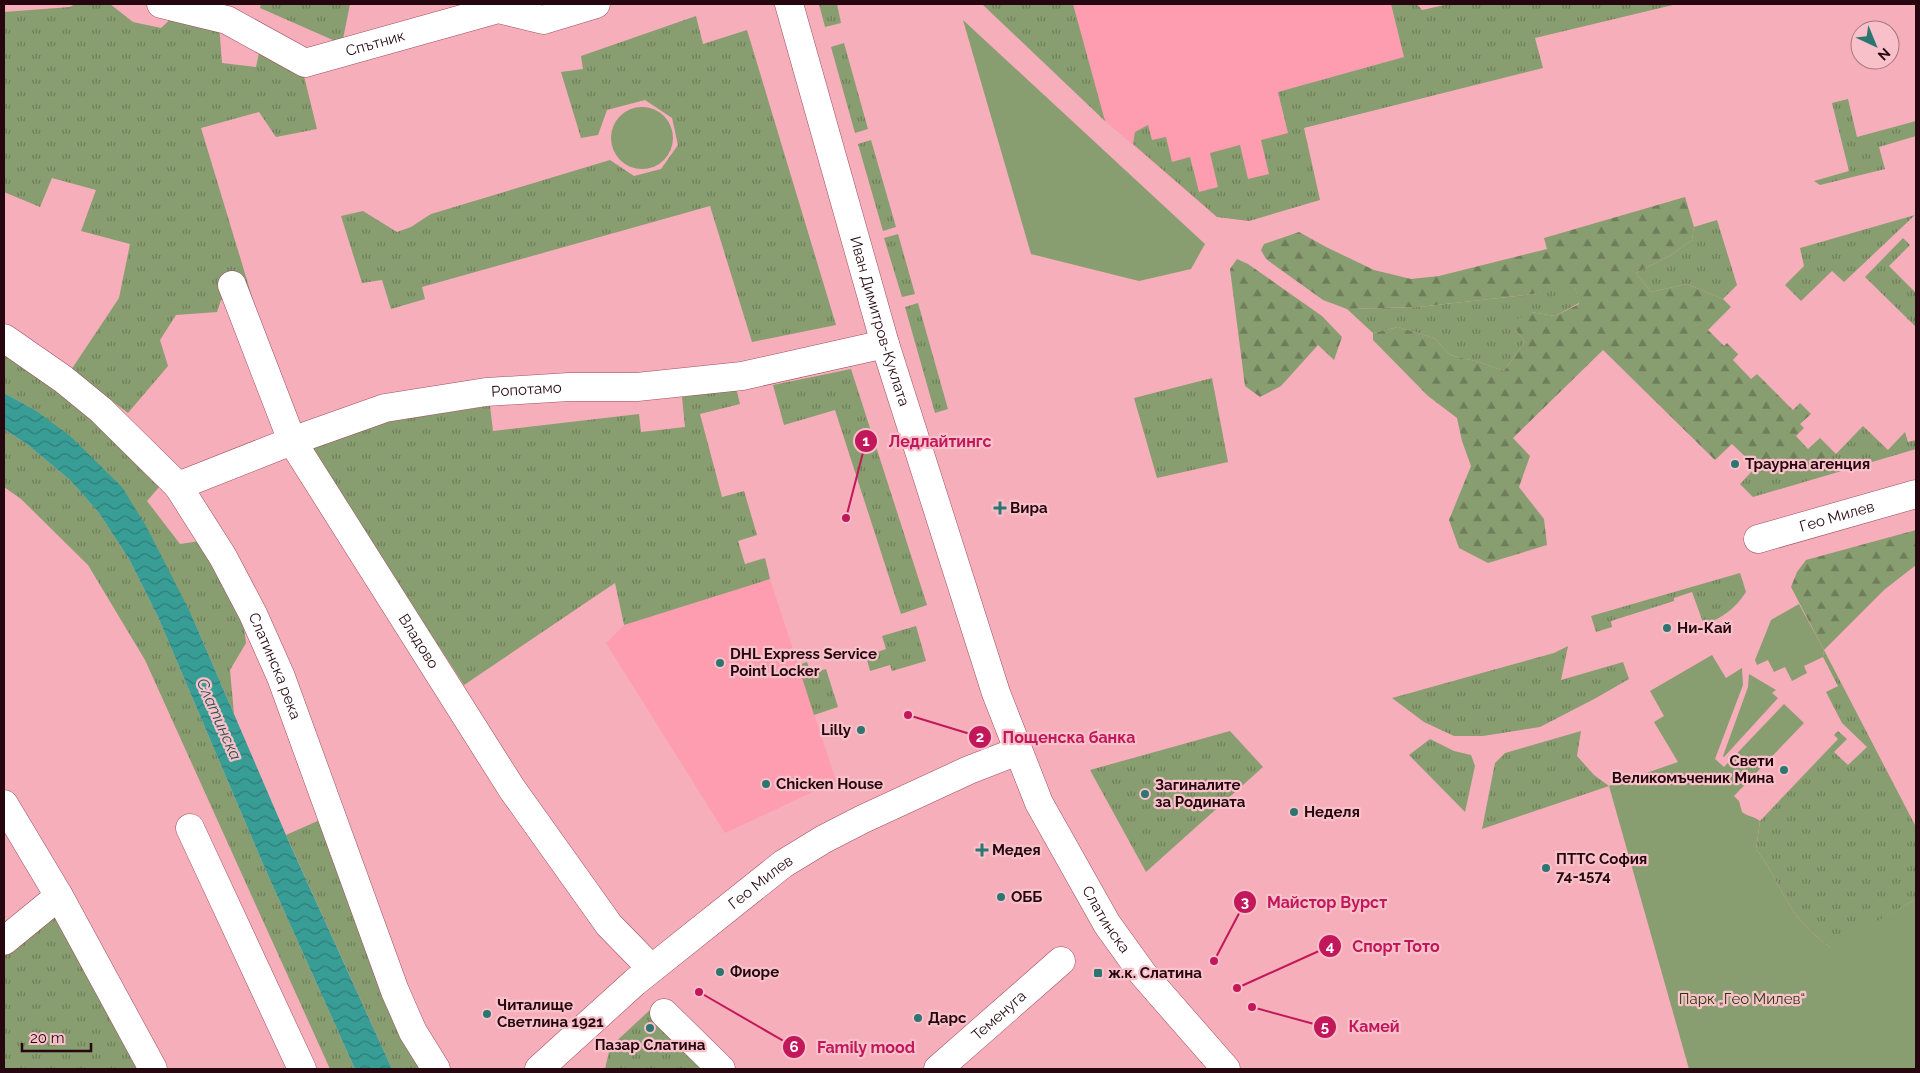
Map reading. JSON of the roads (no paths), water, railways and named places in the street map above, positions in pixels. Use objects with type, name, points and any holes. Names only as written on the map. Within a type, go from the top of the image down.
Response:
[{"type":"street","name":"Спътник","points":[[161,4],[229,12],[305,63],[498,9],[543,20],[596,4]]},
{"type":"street","name":"Иван Димитров-Куклата","points":[[789,4],[886,344],[983,653],[1018,751]]},
{"type":"street","name":"Владово","points":[[232,285],[292,441],[512,789],[609,925],[651,968]]},
{"type":"street","name":"Слатинска река","points":[[4,338],[63,379],[101,410],[178,486],[222,557],[254,614],[281,677],[395,991],[413,1032],[436,1069]]},
{"type":"street","name":"Ропотамо","points":[[178,486],[292,441],[385,408],[486,392],[569,387],[637,388],[742,376],[886,344]]},
{"type":"street","name":"Гео Милев","points":[[1758,539],[1916,494]]},
{"type":"street","name":"Гео Милев","points":[[539,1069],[651,968],[783,864],[824,839],[960,774],[1018,751]]},
{"type":"street","name":"Слатинска","points":[[1018,751],[1039,803],[1107,924],[1142,974],[1226,1069]]},
{"type":"street","points":[[4,804],[59,896],[153,1069]]},
{"type":"street","points":[[190,828],[302,1069]]},
{"type":"street","points":[[4,941],[59,896]]},
{"type":"street","name":"Теменуга","points":[[938,1069],[1061,961]]},
{"type":"street","points":[[664,1013],[721,1069]]},
{"type":"water","points":[[4,393],[35,410],[70,436],[122,487],[146,526],[191,614],[289,842],[392,1069],[355,1069],[263,864],[158,617],[129,559],[99,513],[70,480],[28,445],[4,429]]},
{"type":"place","name":"Траурна агенция","points":[[1735,464]]},
{"type":"place","name":"Вира","points":[[1000,508]]},
{"type":"place","name":"Ледлайтингс","points":[[846,518]]},
{"type":"place","name":"Ни-Кай","points":[[1667,628]]},
{"type":"place","name":"DHL Express Service Point Locker","points":[[720,663]]},
{"type":"place","name":"Пощенска банка","points":[[908,715]]},
{"type":"place","name":"Lilly","points":[[861,730]]},
{"type":"place","name":"Свети Великомъченик Мина","points":[[1784,770]]},
{"type":"place","name":"Chicken House","points":[[766,784]]},
{"type":"place","name":"Загиналите за Родината","points":[[1145,794]]},
{"type":"place","name":"Неделя","points":[[1294,812]]},
{"type":"place","name":"Медея","points":[[982,850]]},
{"type":"place","name":"ПТТС София 74-1574","points":[[1546,868]]},
{"type":"place","name":"ОББ","points":[[1001,897]]},
{"type":"place","name":"Майстор Вурст","points":[[1214,961]]},
{"type":"place","name":"Фиоре","points":[[720,972]]},
{"type":"place","name":"ж.к. Слатина","points":[[1098,973]]},
{"type":"place","name":"Спорт Тото","points":[[1237,988]]},
{"type":"place","name":"Family mood","points":[[699,992]]},
{"type":"place","name":"Камей","points":[[1252,1007]]},
{"type":"place","name":"Читалище Светлина 1921","points":[[487,1014]]},
{"type":"place","name":"Дарс","points":[[918,1018]]},
{"type":"place","name":"Пазар Слатина","points":[[650,1028]]},
{"type":"park label","name":"Парк „Гео Милев“","points":[[1742,999]]}]
